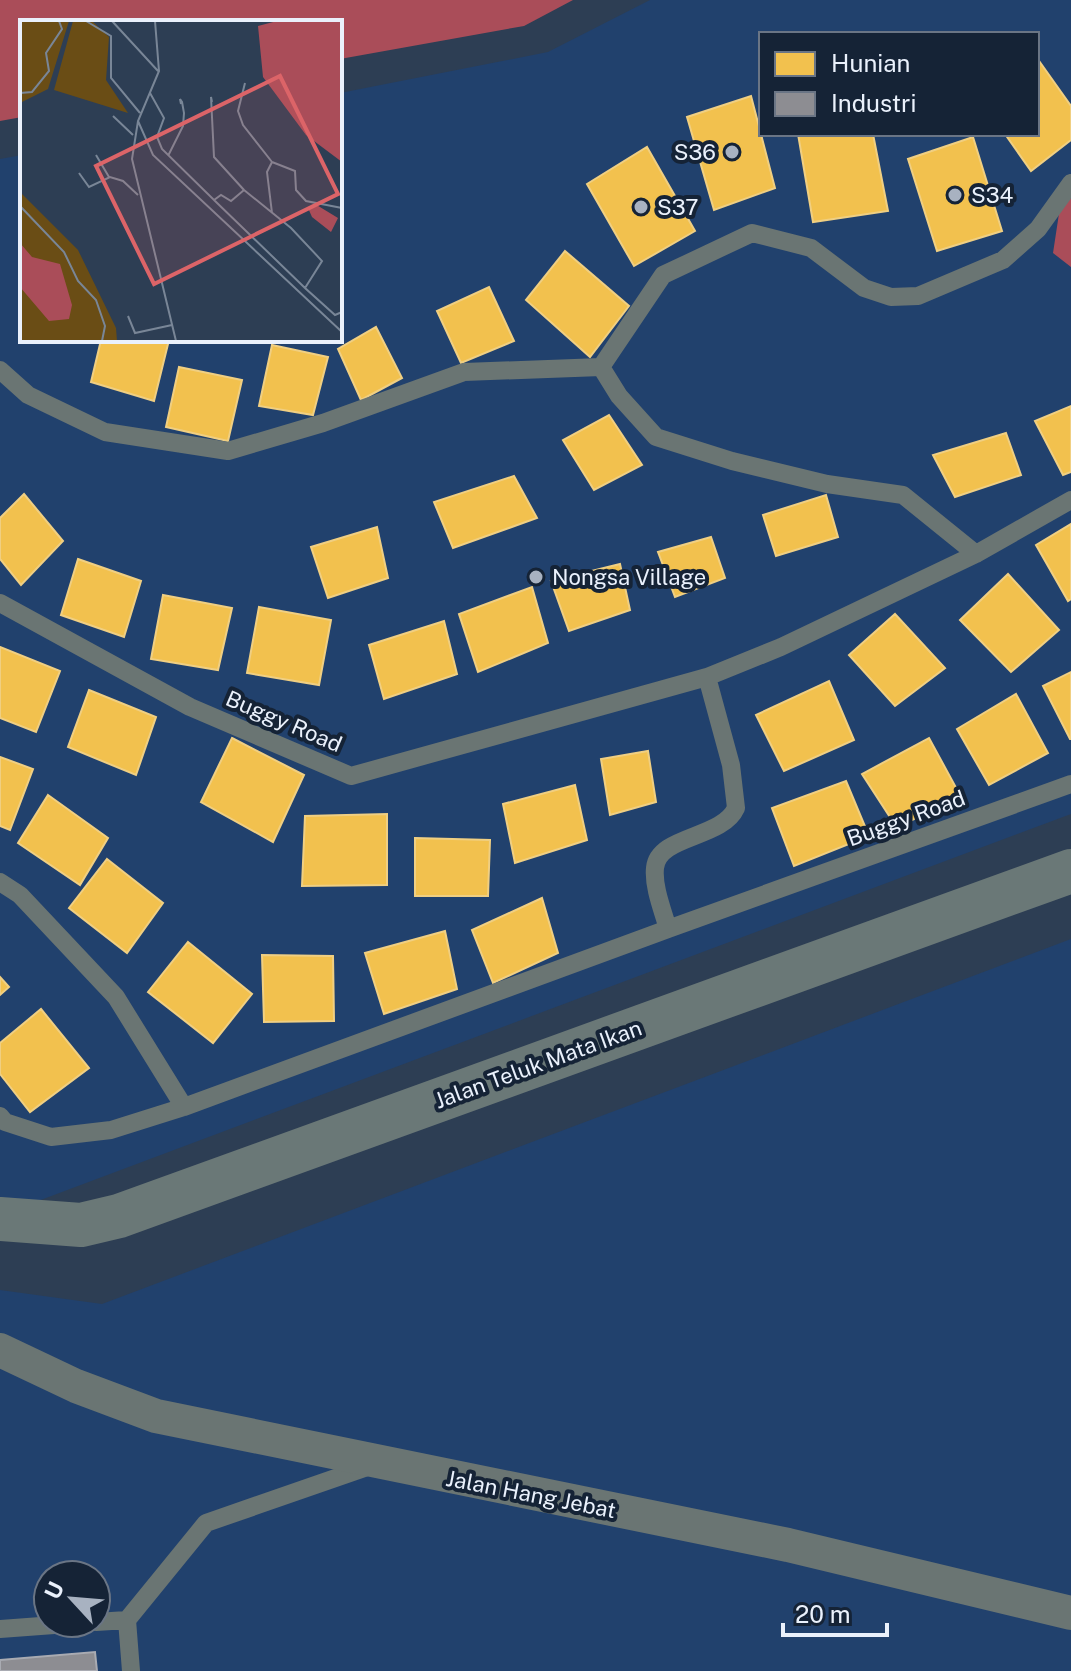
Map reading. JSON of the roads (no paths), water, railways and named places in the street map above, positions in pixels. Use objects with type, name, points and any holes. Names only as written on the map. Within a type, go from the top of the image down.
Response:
[{"type":"main road","name":"Jalan Teluk Mata Ikan","points":[[0,1219],[81,1225],[119,1216],[1071,871]]},
{"type":"street","name":"Jalan Hang Jebat","points":[[0,1350],[76,1386],[156,1416],[788,1545],[1071,1613]]},
{"type":"lane","points":[[601,367],[663,275],[752,233],[811,248],[864,288],[891,297],[918,296],[1003,260],[1038,229],[1071,183]]},
{"type":"lane","points":[[0,370],[28,395],[105,432],[228,451],[323,423],[464,372],[601,367]]},
{"type":"lane","points":[[601,367],[619,396],[656,437],[732,461],[827,484],[903,495],[976,554]]},
{"type":"lane","name":"Buggy Road","points":[[0,603],[190,707],[351,776],[707,677],[781,647],[976,554],[1071,500]]},
{"type":"lane","points":[[668,929],[654,872],[656,862],[672,846],[724,824],[736,808],[731,765],[707,677]]},
{"type":"lane","name":"Buggy Road","points":[[0,1116],[5,1122],[51,1137],[111,1130],[184,1107],[1071,784]]},
{"type":"lane","points":[[0,882],[20,895],[116,997],[184,1107]]},
{"type":"lane","points":[[131,1671],[127,1620],[206,1523],[377,1463]]},
{"type":"lane","points":[[112,1621],[127,1620]]},
{"type":"lane","points":[[0,1629],[32,1627]]},
{"type":"place","name":"S36","points":[[732,152]]},
{"type":"place","name":"S34","points":[[955,195]]},
{"type":"place","name":"S37","points":[[641,207]]},
{"type":"place","name":"Nongsa Village","points":[[536,577]]}]
